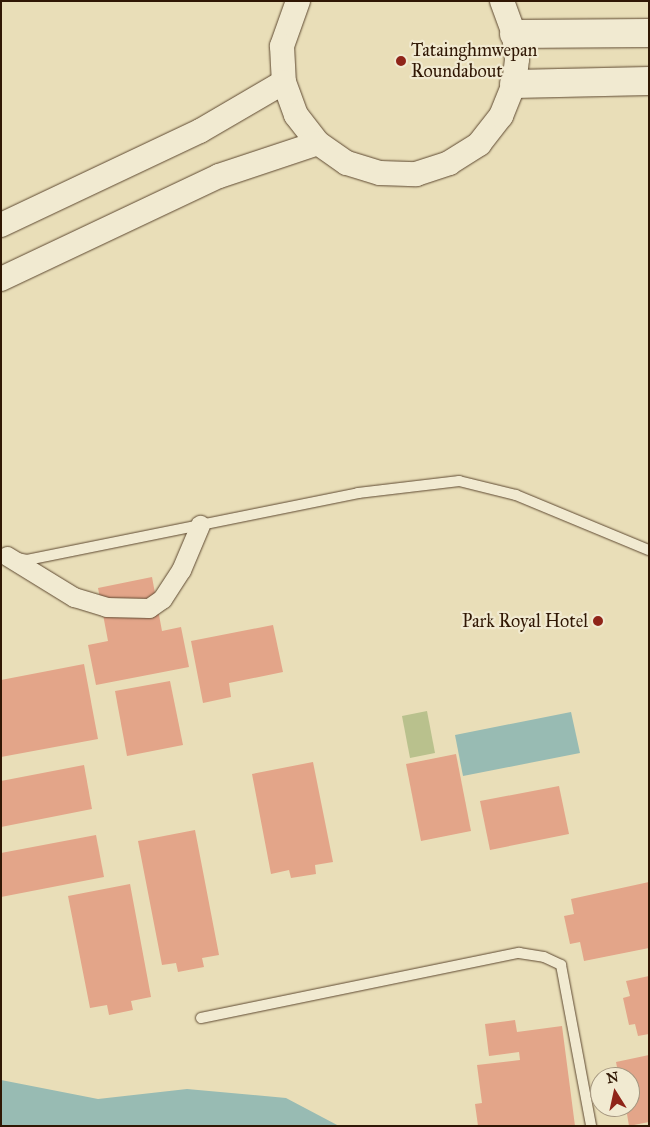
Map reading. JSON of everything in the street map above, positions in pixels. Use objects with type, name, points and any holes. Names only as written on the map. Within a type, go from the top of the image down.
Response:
[{"type":"main road","points":[[514,34],[649,33]]},
{"type":"main road","points":[[514,84],[649,81]]},
{"type":"street","points":[[292,5],[282,46],[284,82],[296,115],[318,143],[347,163],[380,173],[416,174],[449,163],[490,130],[514,84],[514,34],[502,1]]},
{"type":"street","points":[[1,225],[200,131],[284,82]]},
{"type":"street","points":[[1,279],[219,176],[318,143]]},
{"type":"street","points":[[3,556],[74,597],[106,607],[149,608],[162,599],[181,570],[200,525]]},
{"type":"lane","points":[[3,556],[27,560],[358,493],[459,481],[516,495],[649,550]]},
{"type":"lane","points":[[201,1018],[519,953],[544,957],[560,965],[591,1126]]},
{"type":"green space","points":[[427,711],[435,753],[410,758],[402,716]]},
{"type":"water","points":[[571,712],[580,753],[463,776],[455,735]]},
{"type":"water","points":[[1,1080],[98,1099],[187,1089],[286,1098],[339,1126],[1,1126]]},
{"type":"building","points":[[152,577],[162,631],[181,627],[189,667],[96,685],[88,645],[108,641],[98,588]]},
{"type":"building","points":[[273,625],[283,672],[229,683],[231,697],[203,703],[191,641]]},
{"type":"building","points":[[84,664],[98,739],[1,757],[1,680]]},
{"type":"building","points":[[170,681],[183,745],[127,756],[115,691]]},
{"type":"building","points":[[456,754],[471,831],[421,841],[406,764]]},
{"type":"building","points":[[313,762],[333,862],[315,865],[316,874],[291,878],[289,870],[271,874],[252,774]]},
{"type":"building","points":[[84,765],[92,809],[1,827],[1,781]]},
{"type":"building","points":[[559,786],[569,834],[490,850],[480,801]]},
{"type":"building","points":[[195,830],[219,955],[202,958],[204,967],[178,972],[176,963],[162,965],[138,841]]},
{"type":"building","points":[[96,835],[104,877],[1,897],[1,853]]},
{"type":"building","points":[[649,882],[649,948],[584,961],[580,942],[570,944],[564,916],[574,914],[571,899]]},
{"type":"building","points":[[130,884],[151,997],[131,1001],[133,1010],[109,1015],[107,1005],[90,1008],[68,896]]},
{"type":"building","points":[[649,976],[649,1034],[638,1036],[635,1024],[629,1025],[623,998],[630,996],[626,981]]},
{"type":"building","points":[[515,1020],[517,1032],[562,1026],[575,1126],[478,1126],[475,1104],[482,1103],[477,1065],[520,1060],[519,1052],[489,1056],[485,1024]]},
{"type":"building","points":[[649,1055],[649,1122],[629,1126],[628,1117],[640,1117],[640,1067],[617,1067],[616,1062]]},
{"type":"place","name":"Tatainghmwepan Roundabout","points":[[401,61]]},
{"type":"place","name":"Park Royal Hotel","points":[[598,621]]}]
